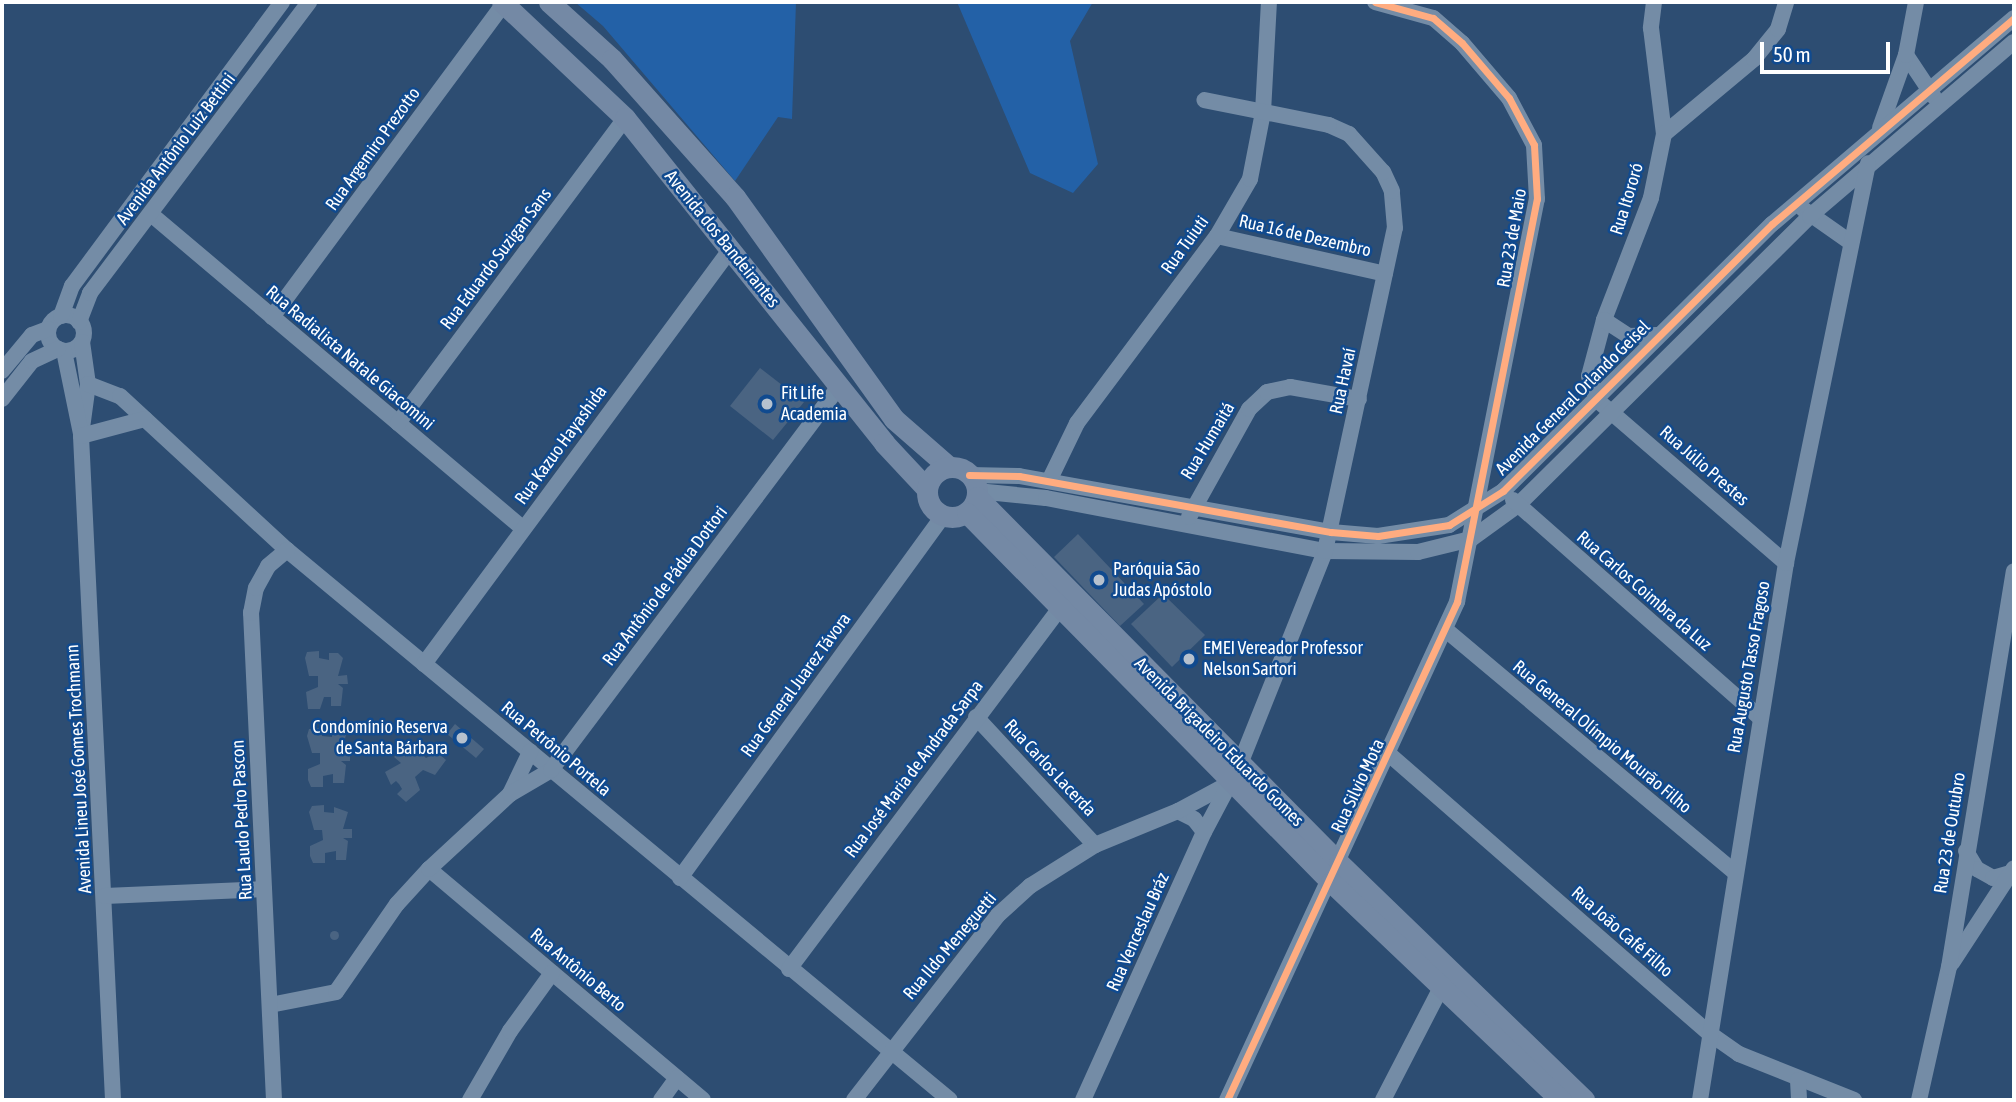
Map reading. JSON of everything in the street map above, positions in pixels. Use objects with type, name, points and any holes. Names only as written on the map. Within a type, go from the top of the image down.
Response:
[{"type":"main road","name":"Avenida dos Bandeirantes","points":[[549,2],[612,59],[735,197],[894,419],[968,488]]},
{"type":"main road","name":"Avenida dos Bandeirantes","points":[[503,3],[625,118],[839,386],[928,489],[931,505],[944,515]]},
{"type":"main road","points":[[928,489],[934,474],[968,488],[944,515]]},
{"type":"main road","name":"Avenida Brigadeiro Eduardo Gomes","points":[[968,488],[1066,601],[1445,980],[1561,1100]]},
{"type":"main road","name":"Avenida Brigadeiro Eduardo Gomes","points":[[1445,980],[1584,1100]]},
{"type":"street","name":"Avenida Antônio Luiz Bettini","points":[[61,316],[72,286],[282,2]]},
{"type":"street","name":"Avenida Antônio Luiz Bettini","points":[[79,322],[90,293],[152,215],[309,2]]},
{"type":"street","name":"Rua Tuiuti","points":[[1049,481],[1077,423],[1217,236],[1250,179],[1263,113],[1269,2]]},
{"type":"street","name":"Rua 23 de Maio","points":[[1375,2],[1433,18],[1462,43],[1509,98],[1534,145],[1539,170],[1537,199],[1473,514]]},
{"type":"street","points":[[1433,18],[1436,2]]},
{"type":"street","name":"Rua Itororó","points":[[1597,400],[1589,376],[1604,320],[1651,198],[1664,134],[1651,28],[1654,2]]},
{"type":"street","points":[[1664,134],[1754,59],[1778,29],[1786,2]]},
{"type":"street","name":"Rua Augusto Tasso Fragoso","points":[[1699,1100],[1786,563],[1867,166],[1906,55],[1916,2]]},
{"type":"street","name":"Rua Argemiro Prezotto","points":[[272,317],[503,3]]},
{"type":"street","name":"Avenida General Orlando Geisel","points":[[968,488],[1049,481],[1331,532],[1416,533],[1473,514],[1503,491],[1597,400],[1657,335],[1797,203],[2014,18]]},
{"type":"street","points":[[968,488],[1035,496],[1325,551],[1418,552],[1471,539],[1518,505],[1810,216],[1939,103],[2014,42]]},
{"type":"street","points":[[1906,55],[1939,103]]},
{"type":"street","name":"Rua Havaí","points":[[1205,100],[1329,125],[1349,134],[1382,172],[1396,210],[1331,532],[1236,773]]},
{"type":"street","name":"Rua Eduardo Suzigan Sans","points":[[398,424],[625,118]]},
{"type":"street","points":[[1797,203],[1810,216],[1850,242]]},
{"type":"street","name":"Rua Radialista Natale Giacomini","points":[[152,215],[523,529]]},
{"type":"street","name":"Rua 16 de Dezembro","points":[[1217,236],[1385,274]]},
{"type":"street","name":"Rua Kazuo Hayashida","points":[[424,664],[730,250]]},
{"type":"street","points":[[2,371],[32,335],[48,329],[61,316],[79,322],[82,342],[32,361],[2,399]]},
{"type":"street","points":[[1604,320],[1629,336],[1657,335]]},
{"type":"street","points":[[48,329],[51,344],[61,350]]},
{"type":"street","name":"Avenida Lineu José Gomes Trochmann","points":[[81,436],[88,384],[82,342]]},
{"type":"street","name":"Avenida Lineu José Gomes Trochmann","points":[[61,350],[81,436],[113,1100]]},
{"type":"street","name":"Rua Petrônio Portela","points":[[88,384],[120,396],[287,550],[950,1100]]},
{"type":"street","name":"Rua Antônio de Pádua Dottori","points":[[270,1005],[336,992],[397,904],[429,869],[510,794],[551,770],[839,386]]},
{"type":"street","name":"Rua Humaitá","points":[[1186,525],[1192,508],[1249,409],[1267,392],[1290,387],[1359,399]]},
{"type":"street","name":"Rua Júlio Prestes","points":[[1597,400],[1786,563]]},
{"type":"street","points":[[81,436],[145,419]]},
{"type":"street","name":"Rua Carlos Coimbra da Luz","points":[[1503,491],[1760,718]]},
{"type":"street","name":"Rua Silvio Mota","points":[[1227,1100],[1446,630],[1471,539],[1473,514]]},
{"type":"street","name":"Rua General Juarez Távora","points":[[680,878],[944,515]]},
{"type":"street","name":"Rua Laudo Pedro Pascon","points":[[274,1100],[251,613],[262,577],[287,550]]},
{"type":"street","name":"Rua 23 de Outubro","points":[[1919,1100],[1949,967],[2014,571]]},
{"type":"street","name":"Rua José Maria de Andrada Sarpa","points":[[789,969],[976,717],[1066,601]]},
{"type":"street","name":"Rua General Olímpio Mourão Filho","points":[[1446,630],[1734,873]]},
{"type":"street","name":"Rua Carlos Lacerda","points":[[976,717],[1095,845]]},
{"type":"street","name":"Rua Antônio de Pádua Dottori","points":[[510,794],[530,752]]},
{"type":"street","name":"Rua João Café Filho","points":[[1390,755],[1709,1033],[1740,1054],[1798,1080],[1819,1094],[1854,1100]]},
{"type":"street","name":"Rua Ildo Meneguetti","points":[[854,1100],[888,1051],[998,915],[1058,864],[1095,845],[1178,811],[1236,773]]},
{"type":"street","name":"Rua Venceslau Bráz","points":[[1083,1100],[1204,832],[1236,773]]},
{"type":"street","points":[[1178,811],[1204,832]]},
{"type":"street","points":[[1966,851],[1977,869],[1993,878],[2013,871]]},
{"type":"street","name":"Rua Antônio Berto","points":[[429,869],[703,1100]]},
{"type":"street","points":[[1949,967],[2013,871]]},
{"type":"street","points":[[105,896],[264,889]]},
{"type":"street","points":[[470,1100],[510,1031],[552,973]]},
{"type":"street","points":[[1383,1100],[1445,980]]},
{"type":"street","points":[[661,1100],[677,1078]]},
{"type":"street","points":[[1798,1080],[1799,1100]]},
{"type":"shaded area","points":[[575,2],[796,2],[792,119],[778,117],[735,181],[603,26]]},
{"type":"shaded area","points":[[957,2],[1093,2],[1070,41],[1098,164],[1073,193],[1030,173]]},
{"type":"building","name":"Fit Life Academia","points":[[760,368],[804,402],[773,440],[730,406]]},
{"type":"building","name":"Paróquia São Judas Apóstolo","points":[[1078,534],[1144,604],[1120,626],[1054,557]]},
{"type":"building","points":[[1163,594],[1205,635],[1172,667],[1131,624]]},
{"type":"building","points":[[319,651],[319,658],[329,660],[329,653],[338,653],[343,658],[338,676],[347,675],[348,684],[338,684],[343,688],[341,706],[331,706],[331,697],[324,697],[320,709],[308,709],[306,692],[318,687],[318,676],[309,676],[305,658],[307,652]]},
{"type":"building","points":[[455,724],[484,749],[476,758],[447,734]]},
{"type":"building","points":[[321,728],[322,736],[332,737],[332,730],[346,735],[341,753],[350,753],[350,761],[341,761],[346,765],[344,783],[333,783],[333,774],[323,776],[323,787],[311,787],[308,769],[320,764],[320,753],[312,753],[307,736],[309,729]]},
{"type":"building","points":[[420,739],[427,747],[421,753],[426,758],[437,752],[446,760],[435,775],[423,770],[415,777],[420,790],[406,802],[397,794],[402,789],[399,784],[396,781],[391,785],[385,772],[401,763],[394,757],[400,751],[406,757],[405,751]]},
{"type":"building","points":[[324,805],[324,812],[334,813],[334,807],[348,812],[343,829],[352,829],[352,838],[343,838],[348,841],[346,860],[336,860],[336,851],[325,853],[325,863],[313,863],[310,856],[310,846],[323,840],[322,830],[314,830],[309,812],[312,806]]},
{"type":"building","points":[[334,931],[338,935],[334,939],[330,935]]},
{"type":"cycle path","points":[[1227,1100],[1457,602],[1537,199],[1534,145],[1509,98],[1462,43],[1433,18],[1375,2]]},
{"type":"cycle path","points":[[969,475],[1019,476],[1331,532],[1378,536],[1449,525],[1503,491],[1772,224],[2014,18]]},
{"type":"place","name":"Fit Life Academia","points":[[767,404]]},
{"type":"place","name":"Paróquia São Judas Apóstolo","points":[[1099,580]]},
{"type":"place","name":"EMEI Vereador Professor Nelson Sartori","points":[[1189,659]]},
{"type":"place","name":"Condomínio Reserva de Santa Bárbara","points":[[462,738]]}]
